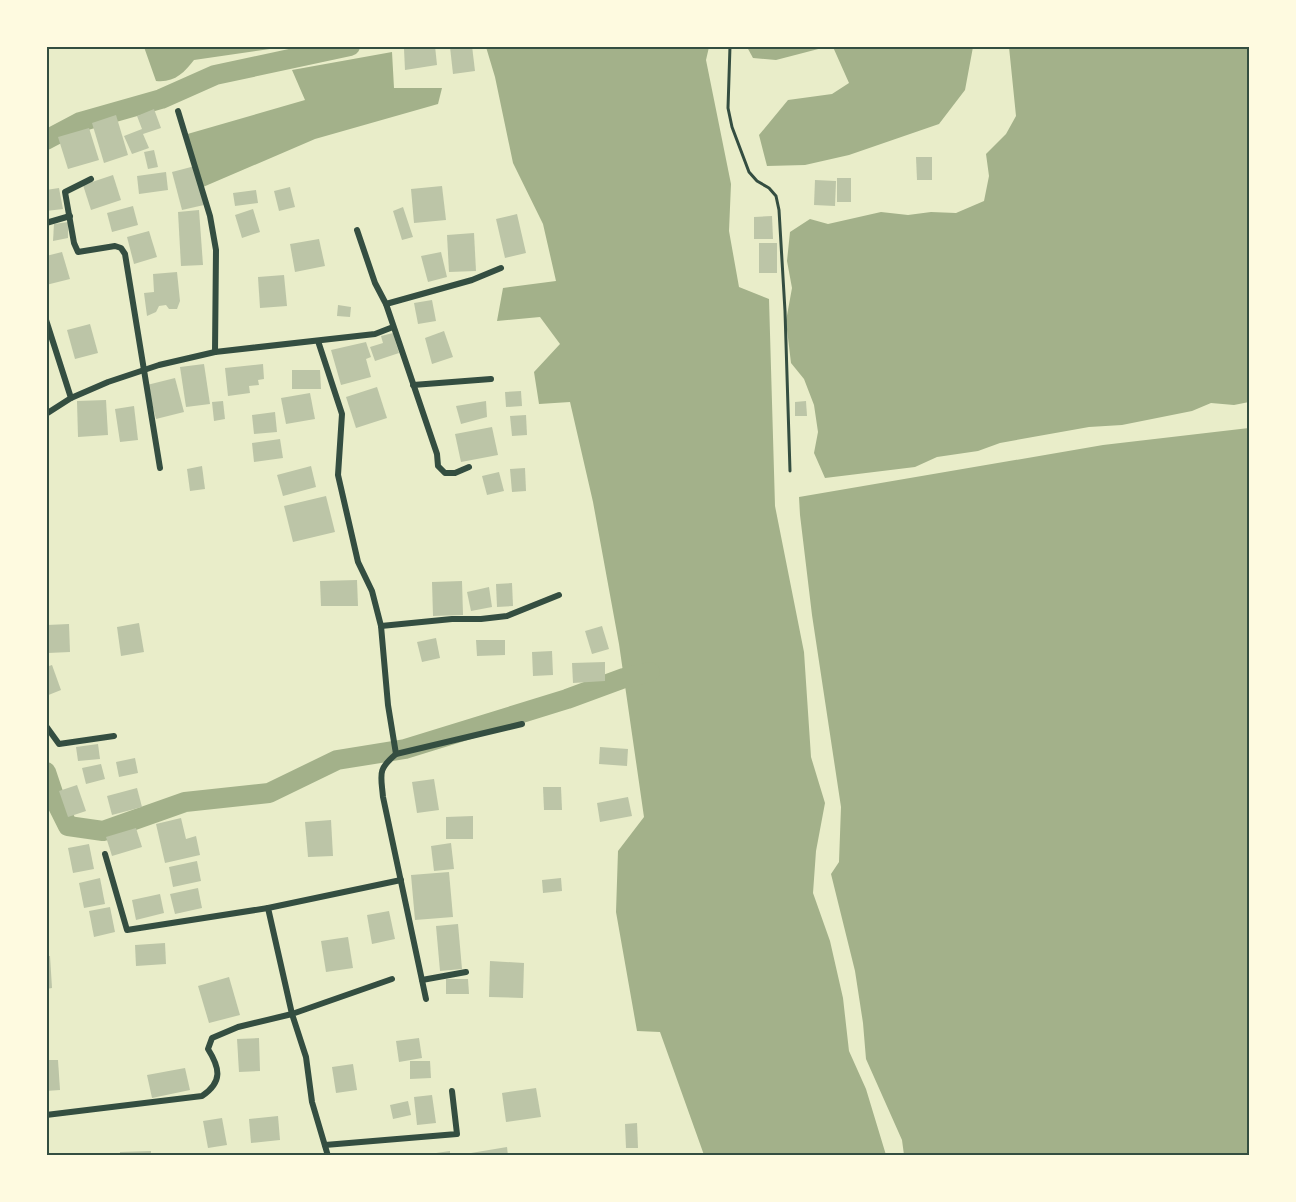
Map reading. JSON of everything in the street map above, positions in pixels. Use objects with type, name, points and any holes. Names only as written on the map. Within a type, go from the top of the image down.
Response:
[{"type":"street","points":[[178,111],[210,216],[216,250],[215,352]]},
{"type":"street","points":[[91,179],[65,192],[75,248],[78,252],[115,246],[121,248],[125,254],[160,468]]},
{"type":"street","points":[[46,223],[70,216]]},
{"type":"street","points":[[357,230],[375,283],[386,304],[437,454],[438,466],[445,473],[455,473],[469,468]]},
{"type":"street","points":[[386,304],[472,280],[501,268]]},
{"type":"street","points":[[46,320],[71,398]]},
{"type":"street","points":[[46,414],[71,398],[143,369],[215,352],[375,334],[393,327]]},
{"type":"street","points":[[318,341],[342,414],[338,474],[358,562],[372,591],[381,626],[388,705],[396,754]]},
{"type":"street","points":[[413,385],[491,380]]},
{"type":"street","points":[[381,626],[507,616],[558,595]]},
{"type":"street","points":[[426,999],[383,797],[381,773],[384,765],[396,754],[522,724]]},
{"type":"street","points":[[46,726],[59,744],[114,736]]},
{"type":"street","points":[[105,854],[127,930],[268,908],[401,880]]},
{"type":"street","points":[[268,908],[292,1014],[306,1057],[312,1102],[328,1155]]},
{"type":"street","points":[[422,980],[466,972]]},
{"type":"street","points":[[46,1114],[202,1096],[213,1089],[217,1082],[216,1062],[208,1049],[212,1038],[238,1027],[292,1014],[392,979]]},
{"type":"street","points":[[325,1145],[457,1134],[452,1091]]},
{"type":"path","points":[[730,46],[728,108],[732,127],[749,172],[776,196],[779,210],[790,471]]},
{"type":"shaded area","points":[[144,46],[284,47],[194,60],[173,79],[156,81]]},
{"type":"shaded area","points":[[486,47],[709,47],[706,60],[731,184],[729,231],[739,287],[769,299],[775,506],[804,652],[811,757],[825,803],[816,851],[813,893],[830,941],[843,998],[849,1051],[866,1089],[886,1155],[704,1155],[660,1032],[637,1031],[616,912],[618,851],[644,817],[619,644],[593,502],[570,402],[539,404],[534,372],[560,344],[540,317],[497,321],[503,288],[556,281],[543,224],[513,163],[495,77]]},
{"type":"shaded area","points":[[747,47],[826,47],[776,60],[753,58]]},
{"type":"shaded area","points":[[833,47],[973,47],[965,90],[939,124],[849,155],[805,165],[767,166],[759,135],[788,100],[832,94],[849,83]]},
{"type":"shaded area","points":[[1009,47],[1249,47],[1249,402],[1234,405],[1211,403],[1192,411],[1122,425],[1089,427],[1000,443],[978,451],[937,457],[915,467],[825,478],[814,453],[818,432],[814,405],[804,379],[791,363],[786,321],[792,288],[787,261],[790,232],[810,219],[828,224],[881,212],[908,215],[931,212],[956,213],[984,201],[989,176],[986,154],[1006,134],[1016,116]]},
{"type":"shaded area","points":[[392,52],[394,88],[442,88],[438,104],[315,139],[203,187],[184,135],[305,100],[292,70]]},
{"type":"shaded area","points":[[1249,428],[1249,1155],[904,1155],[902,1140],[866,1059],[855,971],[831,874],[839,862],[841,807],[812,615],[799,497],[1103,445]]},
{"type":"building","points":[[435,46],[437,65],[405,70],[404,49]]},
{"type":"building","points":[[472,46],[475,71],[453,74],[450,47]]},
{"type":"building","points":[[154,109],[161,128],[143,134],[149,148],[132,154],[124,136],[142,129],[137,116]]},
{"type":"building","points":[[116,115],[128,155],[104,163],[92,123]]},
{"type":"building","points":[[89,128],[99,160],[68,169],[58,137]]},
{"type":"building","points":[[154,150],[158,167],[148,169],[144,152]]},
{"type":"building","points":[[916,157],[932,157],[932,180],[917,180]]},
{"type":"building","points":[[195,166],[204,205],[182,210],[172,172]]},
{"type":"building","points":[[166,172],[168,190],[139,194],[137,176]]},
{"type":"building","points":[[113,175],[121,200],[91,210],[83,185]]},
{"type":"building","points":[[837,178],[851,178],[851,202],[837,202]]},
{"type":"building","points":[[815,180],[836,181],[835,206],[814,205]]},
{"type":"building","points":[[442,186],[446,220],[414,223],[411,189]]},
{"type":"building","points":[[290,187],[295,207],[279,211],[274,191]]},
{"type":"building","points":[[59,188],[63,209],[46,211],[46,190]]},
{"type":"building","points":[[256,190],[258,203],[235,206],[233,193]]},
{"type":"building","points":[[133,206],[138,225],[112,232],[107,213]]},
{"type":"building","points":[[403,207],[413,237],[402,240],[393,211]]},
{"type":"building","points":[[253,209],[260,232],[242,238],[235,215]]},
{"type":"building","points":[[199,210],[203,265],[181,266],[178,212]]},
{"type":"building","points":[[517,214],[526,253],[505,258],[496,219]]},
{"type":"building","points":[[772,216],[773,239],[754,239],[754,217]]},
{"type":"building","points":[[68,222],[68,238],[53,241],[54,224]]},
{"type":"building","points":[[149,231],[157,257],[134,264],[127,237]]},
{"type":"building","points":[[474,233],[476,271],[449,272],[447,235]]},
{"type":"building","points":[[319,239],[325,266],[295,272],[290,244]]},
{"type":"building","points":[[759,243],[777,243],[777,273],[759,273]]},
{"type":"building","points":[[62,252],[70,279],[46,285],[46,256]]},
{"type":"building","points":[[441,252],[447,277],[428,282],[421,256]]},
{"type":"building","points":[[177,272],[180,301],[177,309],[169,309],[166,305],[159,306],[156,312],[147,316],[144,293],[154,292],[153,274]]},
{"type":"building","points":[[284,275],[287,306],[260,308],[258,277]]},
{"type":"building","points":[[432,300],[436,321],[418,324],[414,303]]},
{"type":"building","points":[[338,305],[351,307],[350,317],[337,316]]},
{"type":"building","points":[[90,324],[98,353],[75,359],[67,330]]},
{"type":"building","points":[[444,331],[453,357],[432,364],[425,338]]},
{"type":"building","points":[[393,333],[399,353],[375,361],[370,347],[383,343],[381,336]]},
{"type":"building","points":[[366,342],[371,357],[366,359],[371,377],[341,385],[331,350]]},
{"type":"building","points":[[204,364],[210,404],[186,407],[180,367]]},
{"type":"building","points":[[263,364],[264,379],[258,380],[259,385],[249,386],[250,393],[228,396],[225,368]]},
{"type":"building","points":[[292,370],[320,370],[321,389],[292,389]]},
{"type":"building","points":[[175,378],[184,412],[156,419],[147,385]]},
{"type":"building","points":[[377,387],[387,418],[356,428],[346,397]]},
{"type":"building","points":[[521,391],[522,406],[506,407],[505,392]]},
{"type":"building","points":[[310,393],[315,419],[286,424],[281,398]]},
{"type":"building","points":[[106,400],[108,435],[78,437],[77,401]]},
{"type":"building","points":[[223,401],[225,419],[214,421],[212,402]]},
{"type":"building","points":[[486,401],[487,417],[461,424],[456,406]]},
{"type":"building","points":[[806,401],[807,416],[795,416],[795,402]]},
{"type":"building","points":[[134,406],[138,440],[120,442],[115,409]]},
{"type":"building","points":[[275,412],[277,432],[254,434],[252,415]]},
{"type":"building","points":[[526,415],[527,435],[512,436],[510,416]]},
{"type":"building","points":[[492,427],[498,455],[461,462],[455,434]]},
{"type":"building","points":[[280,439],[283,458],[254,462],[252,443]]},
{"type":"building","points":[[202,466],[205,489],[190,491],[187,469]]},
{"type":"building","points":[[311,466],[316,487],[283,496],[277,475]]},
{"type":"building","points":[[525,468],[526,491],[512,492],[510,469]]},
{"type":"building","points":[[499,472],[504,491],[487,495],[482,476]]},
{"type":"building","points":[[326,496],[335,532],[293,542],[284,506]]},
{"type":"building","points":[[357,580],[358,606],[321,606],[320,581]]},
{"type":"building","points":[[462,581],[463,615],[433,616],[432,582]]},
{"type":"building","points":[[512,583],[513,606],[497,607],[496,584]]},
{"type":"building","points":[[489,587],[492,607],[471,611],[467,592]]},
{"type":"building","points":[[139,623],[144,652],[121,656],[117,627]]},
{"type":"building","points":[[69,624],[70,652],[48,653],[47,625]]},
{"type":"building","points":[[602,626],[609,649],[592,654],[585,631]]},
{"type":"building","points":[[436,638],[440,658],[422,662],[417,642]]},
{"type":"building","points":[[476,640],[505,640],[505,655],[477,656]]},
{"type":"building","points":[[552,651],[553,675],[533,676],[532,652]]},
{"type":"building","points":[[605,662],[605,681],[573,683],[572,663]]},
{"type":"building","points":[[52,665],[61,690],[46,696],[46,667]]},
{"type":"building","points":[[98,744],[100,759],[78,761],[76,747]]},
{"type":"building","points":[[600,747],[628,749],[627,766],[599,764]]},
{"type":"building","points":[[135,758],[138,773],[119,777],[116,762]]},
{"type":"building","points":[[101,764],[105,779],[86,784],[82,768]]},
{"type":"building","points":[[434,779],[439,810],[417,813],[412,782]]},
{"type":"building","points":[[77,785],[86,811],[68,817],[59,791]]},
{"type":"building","points":[[543,787],[561,787],[562,810],[544,810]]},
{"type":"building","points":[[137,788],[142,807],[112,815],[107,796]]},
{"type":"building","points":[[628,797],[632,816],[600,822],[597,803]]},
{"type":"building","points":[[473,816],[473,839],[446,839],[446,817]]},
{"type":"building","points":[[181,818],[186,839],[196,836],[200,855],[165,863],[156,824]]},
{"type":"building","points":[[331,820],[333,856],[308,857],[305,822]]},
{"type":"building","points":[[136,828],[142,847],[112,856],[106,837]]},
{"type":"building","points":[[451,843],[454,869],[434,871],[431,846]]},
{"type":"building","points":[[89,844],[94,869],[73,873],[68,848]]},
{"type":"building","points":[[197,861],[201,881],[173,887],[169,867]]},
{"type":"building","points":[[449,872],[453,917],[415,920],[411,875]]},
{"type":"building","points":[[100,878],[105,904],[84,908],[79,883]]},
{"type":"building","points":[[561,878],[562,891],[543,893],[542,880]]},
{"type":"building","points":[[198,888],[202,908],[175,914],[170,894]]},
{"type":"building","points":[[160,894],[164,913],[136,920],[132,900]]},
{"type":"building","points":[[110,907],[115,932],[94,937],[89,911]]},
{"type":"building","points":[[389,911],[395,939],[372,944],[367,915]]},
{"type":"building","points":[[458,924],[462,969],[440,971],[436,926]]},
{"type":"building","points":[[348,937],[353,968],[326,972],[321,941]]},
{"type":"building","points":[[165,943],[166,964],[136,966],[135,945]]},
{"type":"building","points":[[46,956],[50,956],[52,988],[46,989]]},
{"type":"building","points":[[490,961],[524,963],[523,998],[489,997]]},
{"type":"building","points":[[229,977],[240,1015],[209,1023],[198,986]]},
{"type":"building","points":[[446,979],[468,979],[469,994],[446,994]]},
{"type":"building","points":[[259,1038],[260,1071],[239,1072],[237,1039]]},
{"type":"building","points":[[419,1038],[422,1058],[399,1062],[396,1041]]},
{"type":"building","points":[[46,1060],[58,1060],[60,1090],[46,1091]]},
{"type":"building","points":[[410,1061],[430,1061],[431,1078],[410,1079]]},
{"type":"building","points":[[353,1064],[357,1090],[336,1093],[332,1067]]},
{"type":"building","points":[[185,1068],[190,1090],[152,1098],[147,1075]]},
{"type":"building","points":[[536,1088],[541,1117],[506,1122],[502,1093]]},
{"type":"building","points":[[432,1095],[436,1123],[417,1125],[414,1097]]},
{"type":"building","points":[[408,1101],[411,1115],[393,1119],[390,1105]]},
{"type":"building","points":[[278,1116],[280,1140],[251,1143],[249,1119]]},
{"type":"building","points":[[222,1118],[227,1145],[208,1148],[203,1121]]},
{"type":"building","points":[[637,1123],[638,1148],[626,1148],[625,1124]]},
{"type":"building","points":[[507,1147],[508,1156],[471,1156],[471,1153]]},
{"type":"building","points":[[151,1151],[151,1156],[120,1156],[120,1152]]},
{"type":"building","points":[[450,1151],[450,1156],[429,1156],[429,1154]]},
{"type":"waterway","points":[[46,140],[80,122],[161,99],[215,75],[350,46]]},
{"type":"waterway","points":[[46,772],[56,802],[68,826],[103,831],[185,802],[269,793],[337,760],[405,749],[567,699],[624,678],[650,672]]}]
